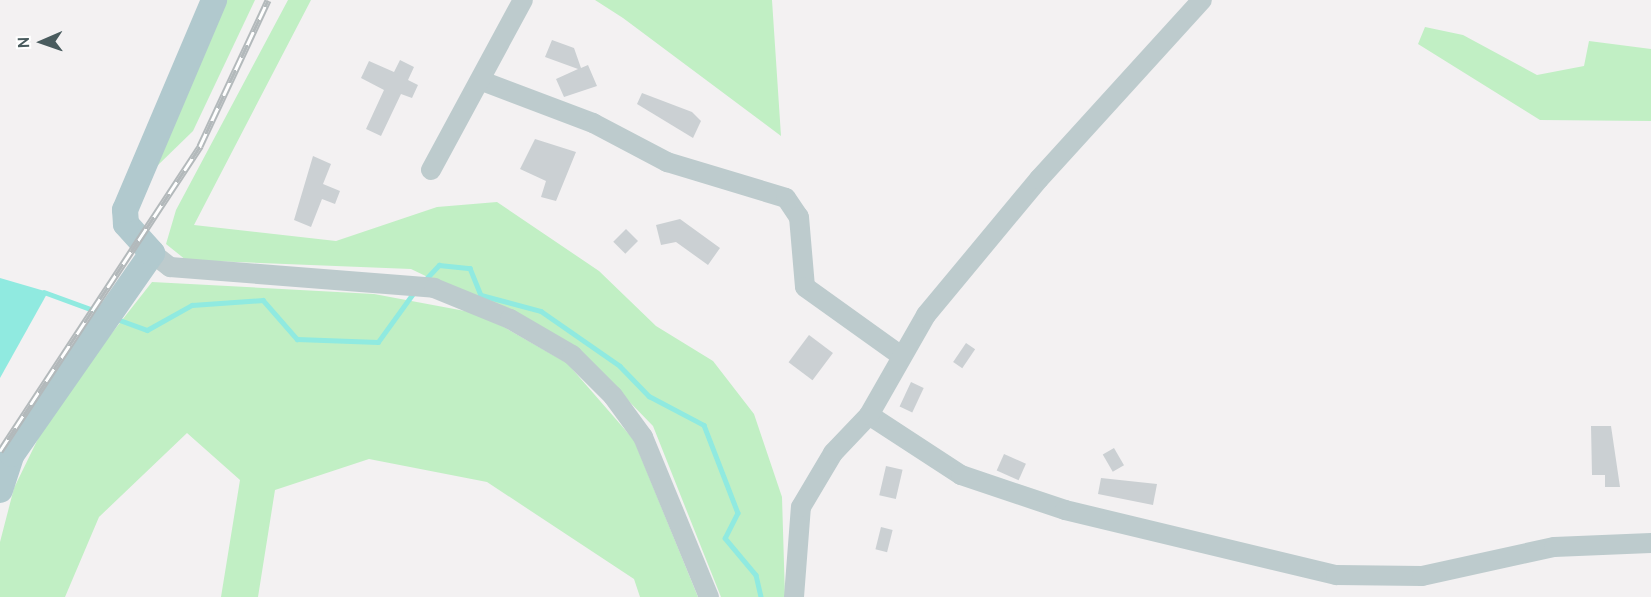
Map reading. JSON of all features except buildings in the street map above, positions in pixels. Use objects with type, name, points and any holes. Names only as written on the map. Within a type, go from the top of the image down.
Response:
[{"type":"main road","points":[[0,490],[12,454],[100,327],[120,304],[152,253],[126,224],[125,210],[214,0]]},
{"type":"street","points":[[431,170],[482,81],[523,0]]},
{"type":"street","points":[[794,597],[801,507],[833,453],[869,415],[900,355],[1039,179],[1202,0]]},
{"type":"street","points":[[482,81],[593,123],[667,162],[786,198],[799,217],[805,287],[900,355]]},
{"type":"street","points":[[152,253],[170,267],[404,283],[435,288],[510,319],[572,355],[613,396],[643,437],[669,488],[709,597]]},
{"type":"street","points":[[869,415],[961,475],[1065,510],[1336,575],[1422,576],[1554,546],[1651,543]]},
{"type":"green space","points":[[225,0],[255,0],[193,131],[155,168]]},
{"type":"green space","points":[[288,0],[311,0],[194,225],[336,241],[437,207],[497,202],[599,271],[656,326],[713,361],[754,414],[782,497],[785,597],[721,597],[653,426],[578,349],[411,269],[186,260],[166,244],[176,210]]},
{"type":"green space","points":[[595,0],[772,0],[781,136],[623,18]]},
{"type":"green space","points":[[1425,27],[1463,35],[1537,75],[1584,66],[1589,41],[1651,49],[1651,121],[1540,120],[1418,44]]},
{"type":"green space","points":[[152,282],[374,294],[481,314],[567,363],[634,440],[698,597],[640,597],[634,579],[487,482],[369,459],[275,490],[258,597],[221,597],[240,480],[187,433],[99,517],[65,597],[0,597],[0,542],[14,488],[53,408]]},
{"type":"water","points":[[0,278],[48,292],[0,378]]},
{"type":"waterway","points":[[424,281],[439,265],[470,268],[481,295],[541,311],[620,366],[649,396],[704,425],[738,513],[725,538],[756,575],[761,597]]},
{"type":"waterway","points":[[44,292],[101,313]]},
{"type":"waterway","points":[[117,319],[147,330],[192,305],[263,300],[297,339],[378,342],[414,292]]},
{"type":"railway","points":[[0,451],[200,146],[268,0]]}]
